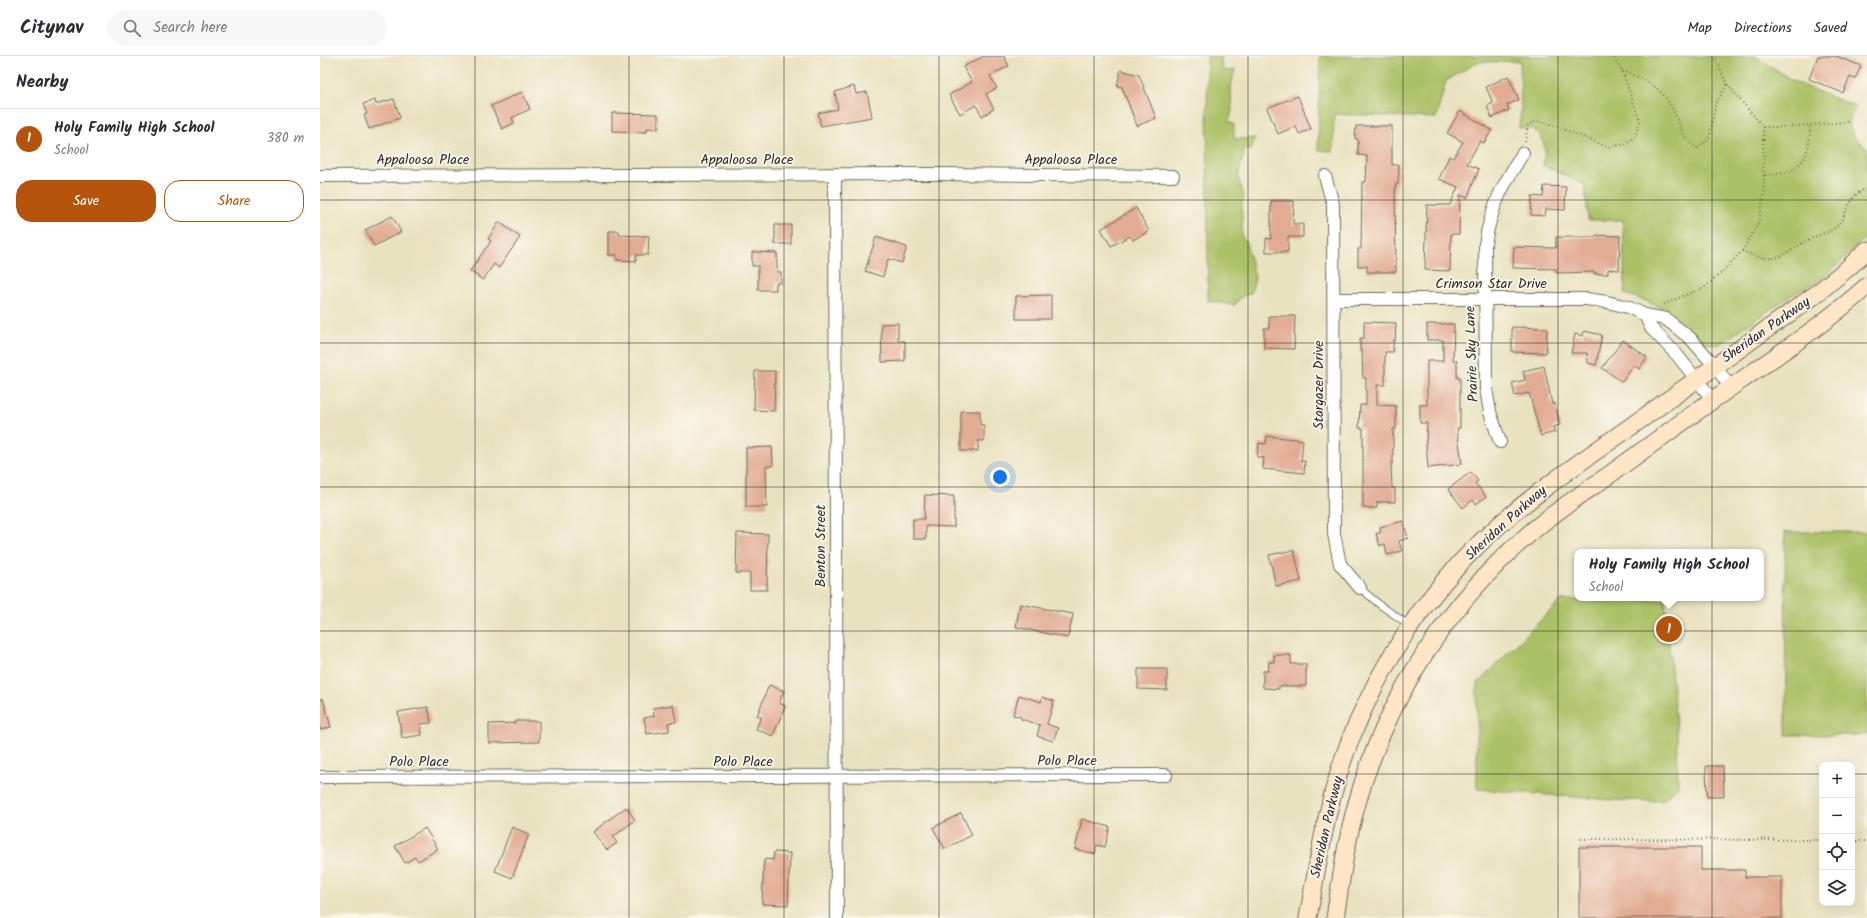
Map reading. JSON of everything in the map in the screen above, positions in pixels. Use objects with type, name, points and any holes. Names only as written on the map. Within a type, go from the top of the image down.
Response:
[{"type":"main road","name":"Sheridan Parkway","points":[[1308,918],[1330,803],[1351,739],[1379,679],[1411,626],[1443,583],[1466,557],[1516,511],[1550,484],[1815,295],[1867,250]]},
{"type":"main road","name":"Sheridan Parkway","points":[[1335,918],[1351,824],[1370,761],[1397,700],[1419,662],[1444,626],[1486,574],[1531,532],[1822,322],[1867,286]]},
{"type":"street","name":"Prairie Sky Lane","points":[[1500,442],[1490,412],[1486,389],[1485,244],[1488,224],[1495,203],[1505,182],[1523,153]]},
{"type":"street","name":"Appaloosa Place","points":[[320,176],[835,174],[1173,176]]},
{"type":"street","name":"Benton Street","points":[[835,174],[837,918]]},
{"type":"street","name":"Stargazer Drive","points":[[1325,176],[1333,204],[1334,534],[1340,564],[1360,588]]},
{"type":"street","name":"Crimson Star Drive","points":[[1334,299],[1586,299],[1607,302],[1645,315],[1666,319],[1691,339],[1715,366],[1730,388]]},
{"type":"street","points":[[1645,315],[1651,328],[1677,355],[1713,400]]},
{"type":"street","name":"Polo Place","points":[[320,777],[1166,775]]},
{"type":"lane","points":[[1360,588],[1380,605],[1411,626]]},
{"type":"path","points":[[1523,153],[1528,126],[1537,121],[1553,125],[1608,147],[1625,144],[1635,137],[1640,121],[1622,71],[1613,56]]},
{"type":"path","points":[[1664,304],[1705,287],[1742,252],[1759,222],[1764,193],[1765,175],[1763,127],[1727,84],[1714,56]]},
{"type":"path","points":[[1622,71],[1641,77],[1661,92],[1674,110],[1685,139],[1697,148],[1708,139],[1716,103],[1727,84]]},
{"type":"path","points":[[1763,127],[1848,122]]},
{"type":"path","points":[[1765,175],[1785,173],[1798,167],[1807,155],[1810,141],[1810,125]]},
{"type":"path","points":[[1742,252],[1761,259],[1771,259],[1781,256],[1811,238],[1837,226],[1853,197],[1861,190],[1867,188]]},
{"type":"path","points":[[1581,839],[1819,840]]},
{"type":"path","points":[[1855,841],[1867,841]]},
{"type":"green space","points":[[1207,56],[1221,56],[1221,66],[1226,71],[1235,70],[1231,86],[1232,111],[1229,121],[1234,125],[1234,139],[1255,138],[1251,150],[1245,149],[1238,177],[1244,196],[1242,203],[1242,237],[1246,242],[1255,278],[1251,293],[1241,297],[1235,305],[1208,301]]},
{"type":"green space","points":[[1320,56],[1755,56],[1795,82],[1856,107],[1850,119],[1851,130],[1853,135],[1867,147],[1867,236],[1818,282],[1799,291],[1769,310],[1722,343],[1717,345],[1704,343],[1679,320],[1659,307],[1625,294],[1623,220],[1588,220],[1585,185],[1543,165],[1545,151],[1542,138],[1534,130],[1519,128],[1521,108],[1520,61],[1478,62],[1446,81],[1436,118],[1334,114],[1333,151],[1318,150]]},
{"type":"green space","points":[[1785,532],[1867,532],[1867,735],[1786,735]]},
{"type":"green space","points":[[1561,600],[1665,601],[1677,736],[1678,786],[1662,801],[1612,800],[1477,789],[1477,684]]},
{"type":"building","points":[[984,56],[1004,56],[1009,66],[990,76],[997,88],[986,94],[994,109],[982,116],[976,105],[960,114],[949,95],[972,82],[963,67]]},
{"type":"building","points":[[1818,56],[1836,56],[1861,66],[1855,79],[1850,77],[1843,93],[1809,79]]},
{"type":"building","points":[[1121,70],[1139,75],[1156,118],[1137,126],[1122,87],[1117,86]]},
{"type":"building","points":[[1508,76],[1519,100],[1507,105],[1509,110],[1492,118],[1487,106],[1493,103],[1486,87]]},
{"type":"building","points":[[854,86],[856,94],[867,92],[872,117],[821,126],[818,113],[838,109],[835,92]]},
{"type":"building","points":[[522,92],[530,109],[512,118],[514,123],[502,129],[491,106]]},
{"type":"building","points":[[1298,96],[1311,129],[1299,134],[1296,126],[1278,134],[1267,108]]},
{"type":"building","points":[[394,99],[400,118],[369,129],[364,115],[367,114],[363,104],[375,100],[376,104]]},
{"type":"building","points":[[1460,111],[1492,130],[1484,143],[1480,141],[1467,164],[1479,169],[1467,198],[1460,195],[1459,234],[1451,234],[1450,271],[1425,270],[1427,205],[1450,205],[1458,187],[1439,179],[1449,156],[1453,158],[1463,142],[1447,133]]},
{"type":"building","points":[[612,113],[658,114],[658,129],[647,128],[647,132],[612,131]]},
{"type":"building","points":[[1356,126],[1392,126],[1392,165],[1399,165],[1398,184],[1396,184],[1395,195],[1396,272],[1367,272],[1367,266],[1358,266],[1358,249],[1361,249],[1362,182],[1366,182],[1367,156],[1358,155],[1358,139],[1355,139]]},
{"type":"building","points":[[1544,186],[1566,187],[1565,210],[1546,209],[1545,216],[1531,215],[1532,196],[1543,197]]},
{"type":"building","points":[[1271,201],[1294,201],[1293,224],[1303,224],[1303,237],[1288,237],[1288,252],[1266,252],[1266,238],[1271,239]]},
{"type":"building","points":[[1136,208],[1149,231],[1133,240],[1130,236],[1111,246],[1101,229]]},
{"type":"building","points":[[392,216],[401,232],[374,246],[365,230]]},
{"type":"building","points":[[499,222],[520,237],[499,268],[494,264],[483,280],[470,271],[491,241],[488,239]]},
{"type":"building","points":[[775,225],[791,225],[791,244],[775,244]]},
{"type":"building","points":[[609,231],[619,231],[619,235],[649,236],[648,255],[636,255],[636,261],[617,260],[617,255],[609,255]]},
{"type":"building","points":[[1596,235],[1620,236],[1619,270],[1608,269],[1608,274],[1595,274],[1595,272],[1556,273],[1556,269],[1513,268],[1514,247],[1556,248],[1556,237],[1596,237]]},
{"type":"building","points":[[876,237],[907,247],[902,263],[888,259],[883,277],[865,271]]},
{"type":"building","points":[[752,252],[777,253],[777,272],[781,272],[781,283],[776,283],[776,290],[758,290],[758,266],[752,266]]},
{"type":"building","points":[[1051,295],[1051,319],[1016,319],[1016,296]]},
{"type":"building","points":[[1269,316],[1295,316],[1294,349],[1264,348],[1264,328],[1269,328]]},
{"type":"building","points":[[1364,322],[1396,323],[1395,341],[1393,340],[1393,352],[1385,352],[1385,385],[1377,385],[1377,405],[1396,406],[1396,429],[1393,429],[1393,463],[1391,463],[1392,488],[1395,488],[1395,502],[1377,502],[1377,508],[1363,508],[1363,428],[1359,428],[1360,405],[1366,405],[1366,378],[1363,378],[1362,351],[1360,351],[1360,338],[1364,338]]},
{"type":"building","points":[[898,323],[898,341],[905,341],[905,361],[882,362],[881,324]]},
{"type":"building","points":[[1427,324],[1454,324],[1453,361],[1457,361],[1457,378],[1460,378],[1460,428],[1457,428],[1462,464],[1428,468],[1426,444],[1427,423],[1420,423],[1420,405],[1427,405],[1427,361],[1443,361],[1443,340],[1427,340]]},
{"type":"building","points":[[1512,327],[1547,328],[1546,353],[1512,352]]},
{"type":"building","points":[[1584,331],[1602,335],[1596,365],[1588,363],[1587,353],[1571,353],[1575,334],[1583,336]]},
{"type":"building","points":[[1623,340],[1647,357],[1639,369],[1634,365],[1622,382],[1602,368]]},
{"type":"building","points":[[1544,366],[1552,404],[1555,403],[1560,425],[1553,427],[1555,432],[1541,436],[1529,393],[1515,396],[1512,383],[1525,380],[1523,371]]},
{"type":"building","points":[[755,371],[775,371],[774,411],[754,410]]},
{"type":"building","points":[[961,411],[980,411],[980,425],[984,425],[984,441],[978,441],[978,451],[961,451]]},
{"type":"building","points":[[1267,436],[1303,440],[1301,461],[1305,461],[1304,473],[1263,469],[1264,458],[1257,457],[1259,443],[1266,444]]},
{"type":"building","points":[[772,447],[773,466],[766,466],[767,507],[746,507],[746,448]]},
{"type":"building","points":[[1471,472],[1478,481],[1475,483],[1486,497],[1476,504],[1473,500],[1463,508],[1448,489]]},
{"type":"building","points":[[925,495],[954,496],[954,527],[926,526],[926,539],[913,539],[913,519],[924,519]]},
{"type":"building","points":[[1403,521],[1408,538],[1399,541],[1402,551],[1387,555],[1385,544],[1380,546],[1376,534],[1381,532],[1380,527]]},
{"type":"building","points":[[737,533],[768,534],[767,590],[750,590],[750,573],[736,573]]},
{"type":"building","points":[[1294,550],[1301,581],[1276,586],[1269,555]]},
{"type":"building","points":[[1020,604],[1073,614],[1068,638],[1016,627]]},
{"type":"building","points":[[1274,655],[1291,655],[1291,664],[1306,664],[1306,686],[1279,686],[1279,689],[1263,688],[1263,671],[1268,671],[1269,662],[1274,662]]},
{"type":"building","points":[[1138,669],[1167,669],[1167,690],[1138,689]]},
{"type":"building","points":[[769,685],[784,691],[779,703],[785,706],[773,736],[756,729],[761,717],[757,716]]},
{"type":"building","points":[[1019,695],[1041,702],[1042,697],[1054,701],[1047,724],[1058,728],[1053,741],[1037,736],[1040,725],[1013,715]]},
{"type":"building","points":[[320,699],[323,699],[331,727],[320,730]]},
{"type":"building","points":[[673,705],[676,722],[668,723],[669,731],[647,734],[644,718],[654,716],[653,708]]},
{"type":"building","points":[[428,707],[431,723],[420,724],[422,735],[402,738],[398,712]]},
{"type":"building","points":[[515,721],[539,721],[539,742],[489,743],[489,724],[515,723]]},
{"type":"building","points":[[1706,766],[1723,766],[1724,797],[1707,797]]},
{"type":"building","points":[[626,807],[635,820],[613,837],[617,843],[607,850],[593,832]]},
{"type":"building","points":[[961,813],[972,835],[945,849],[933,828]]},
{"type":"building","points":[[1082,819],[1110,827],[1105,847],[1097,845],[1095,854],[1075,849]]},
{"type":"building","points":[[512,827],[529,834],[512,878],[495,871]]},
{"type":"building","points":[[425,828],[438,849],[418,861],[415,857],[405,863],[395,846]]},
{"type":"building","points":[[1579,847],[1701,847],[1701,870],[1745,870],[1745,877],[1782,877],[1782,918],[1579,918]]},
{"type":"building","points":[[774,852],[790,853],[788,905],[762,904],[764,859],[773,860]]},
{"type":"place","name":"Holy Family High School","points":[[1669,629]]}]
